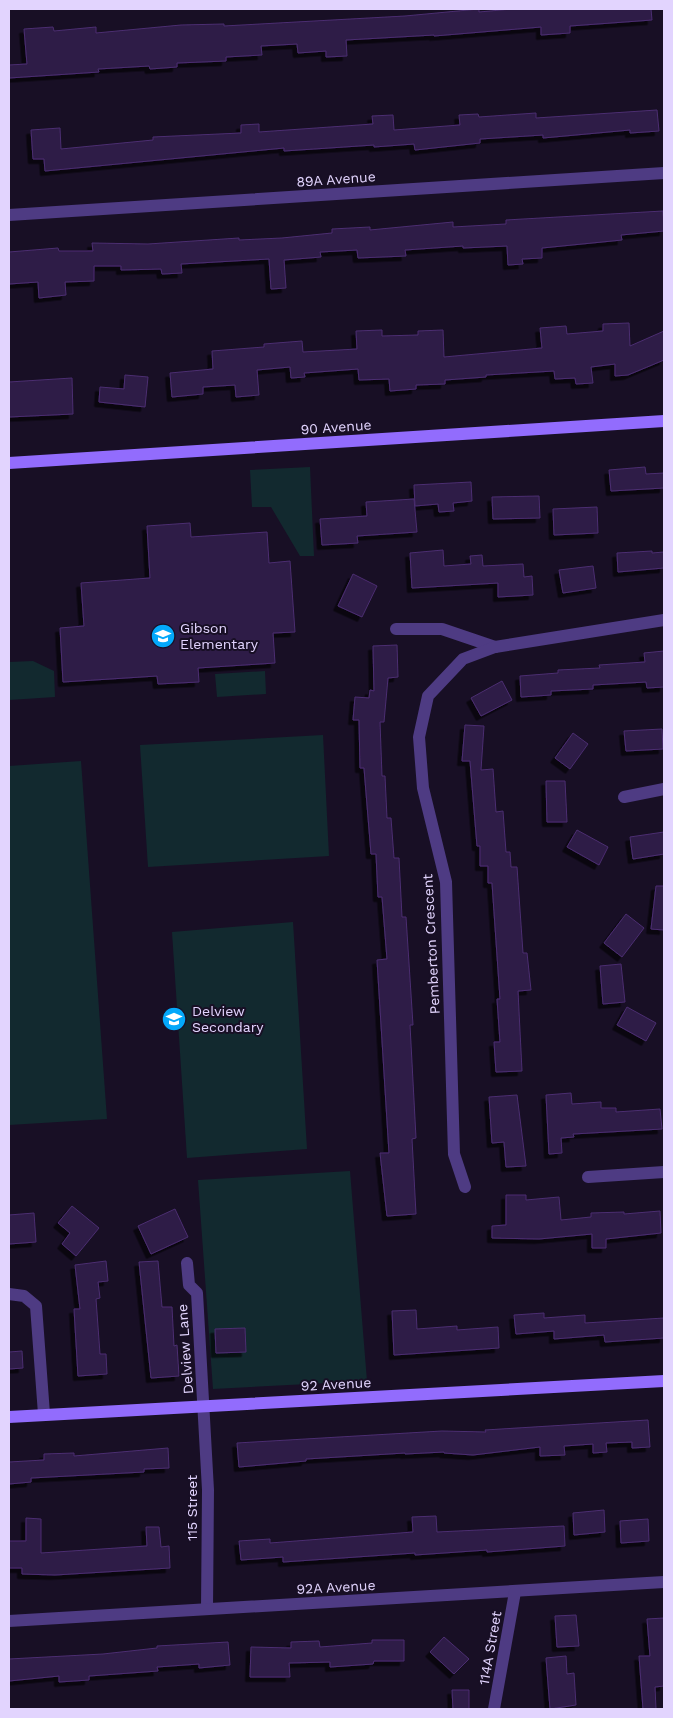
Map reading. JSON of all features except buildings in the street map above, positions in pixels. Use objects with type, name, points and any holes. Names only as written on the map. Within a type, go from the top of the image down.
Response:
[{"type":"street","name":"89A Avenue","points":[[9,215],[664,173]]},
{"type":"street","name":"90 Avenue","points":[[9,463],[664,421]]},
{"type":"street","name":"Pemberton Crescent","points":[[465,1187],[454,1154],[446,882],[423,788],[419,737],[428,696],[463,659],[495,648],[664,620]]},
{"type":"street","name":"Pemberton Crescent","points":[[396,629],[442,629],[495,648]]},
{"type":"street","points":[[624,797],[664,789]]},
{"type":"street","points":[[588,1177],[664,1172]]},
{"type":"street","name":"Delview Lane","points":[[187,1263],[189,1285],[197,1293],[204,1406]]},
{"type":"street","points":[[9,1294],[24,1296],[36,1306],[44,1414]]},
{"type":"street","name":"92 Avenue","points":[[9,1417],[664,1381]]},
{"type":"street","name":"115 Street","points":[[204,1406],[208,1490],[207,1609]]},
{"type":"street","name":"92A Avenue","points":[[9,1621],[664,1582]]},
{"type":"street","name":"114A Street","points":[[494,1709],[515,1592]]},
{"type":"green space","points":[[310,467],[314,556],[300,556],[271,507],[252,507],[250,470]]},
{"type":"green space","points":[[33,661],[54,671],[55,697],[9,700],[9,662]]},
{"type":"green space","points":[[265,671],[266,694],[217,697],[215,674]]},
{"type":"green space","points":[[323,735],[329,856],[148,867],[140,745]]},
{"type":"green space","points":[[81,761],[107,1119],[9,1125],[9,766]]},
{"type":"green space","points":[[293,922],[307,1149],[187,1158],[172,932]]},
{"type":"green space","points":[[350,1171],[367,1381],[213,1389],[198,1180]]},
{"type":"place","name":"Gibson Elementary","points":[[163,636]]},
{"type":"place","name":"Delview Secondary","points":[[174,1019]]}]
